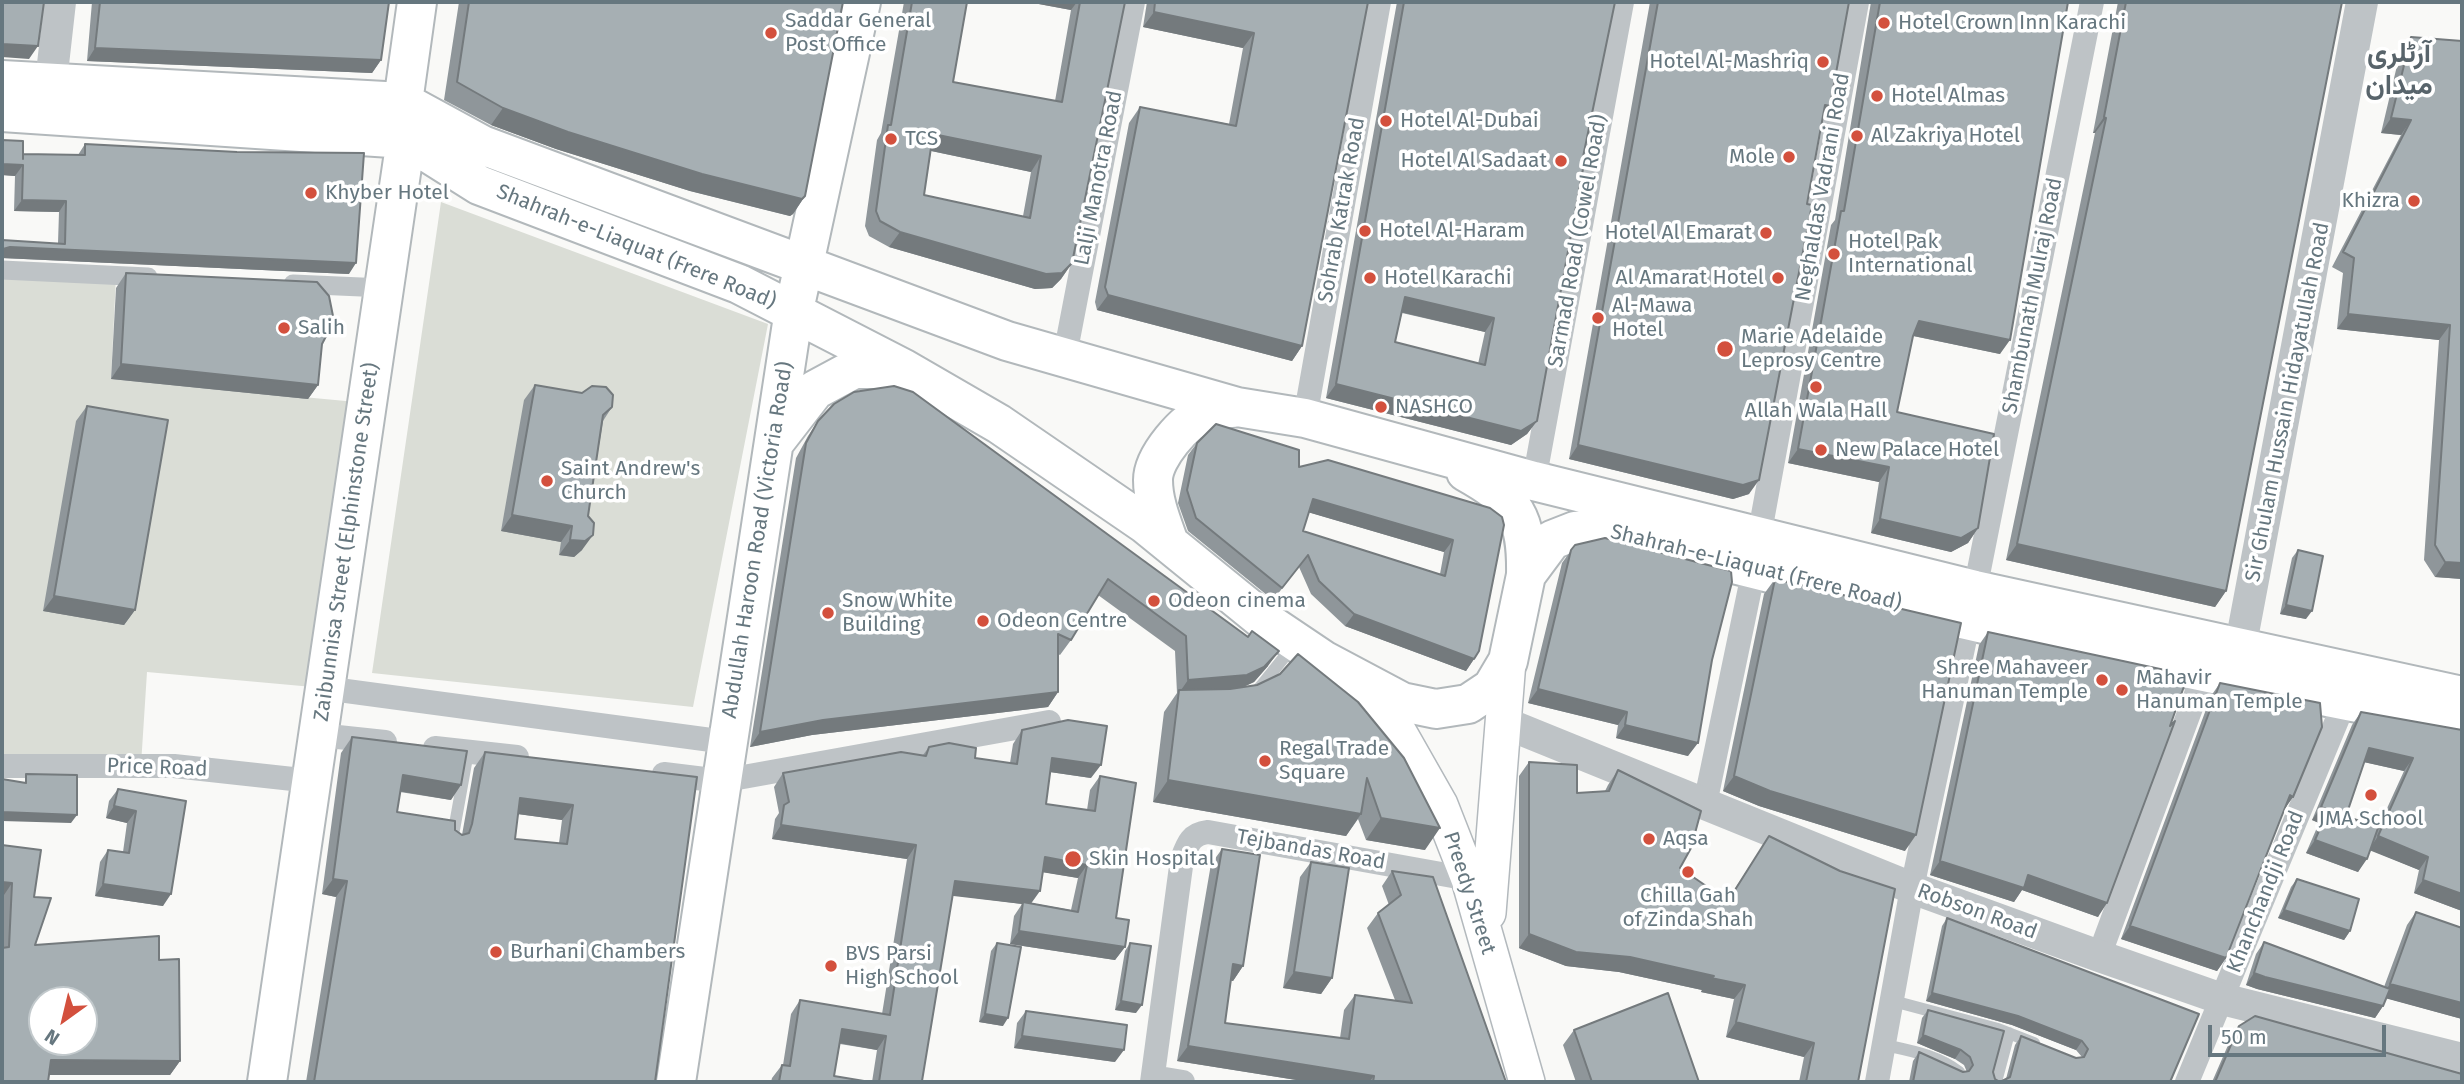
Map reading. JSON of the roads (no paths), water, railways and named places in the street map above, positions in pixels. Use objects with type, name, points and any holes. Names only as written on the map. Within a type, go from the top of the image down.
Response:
[{"type":"main road","name":"Zaibunnisa Street (Elphinstone Street)","points":[[267,1082],[384,288],[417,2]]},
{"type":"main road","name":"Abdullah Haroon Road (Victoria Road)","points":[[676,1082],[794,310],[861,2]]},
{"type":"main road","name":"Shahrah-e-Liaquat (Frere Road)","points":[[2,80],[51,82],[404,121],[482,145],[1007,341],[1065,355],[1237,407],[1305,418],[1383,438],[1534,481],[1757,553],[2227,666],[2345,701],[2462,723]]},
{"type":"main road","name":"Shahrah-e-Liaquat (Frere Road)","points":[[2,112],[404,121],[479,185],[739,284],[904,369],[999,424],[1169,543],[1310,651],[1402,702],[1436,709],[1468,704],[1492,688],[1508,661],[1526,575],[1552,540],[1575,531],[1598,529],[1757,553]]},
{"type":"main road","points":[[775,442],[815,390],[854,369],[904,369]]},
{"type":"main road","points":[[1169,543],[1156,505],[1153,477],[1165,450],[1188,421],[1206,412],[1237,407]]},
{"type":"main road","points":[[1383,438],[1464,470],[1497,489],[1518,512],[1527,542],[1526,575]]},
{"type":"main road","name":"Preedy Street","points":[[1310,651],[1394,724],[1440,805],[1469,879],[1527,1082]]},
{"type":"main road","points":[[1486,945],[1508,661]]},
{"type":"main road","name":"Shahrah-e-Liaquat (Frere Road)","points":[[2227,666],[2462,696]]},
{"type":"street","points":[[51,82],[60,2]]},
{"type":"street","name":"Lalji Manotra Road","points":[[1065,355],[1133,2]]},
{"type":"street","name":"Sohrab Katrak Road","points":[[1305,418],[1379,2]]},
{"type":"street","name":"Sarmad Road (Cowel Road)","points":[[1534,481],[1622,2]]},
{"type":"street","name":"Neghaldas Vadrani Road","points":[[1705,804],[1757,553],[1857,2]]},
{"type":"street","name":"Shambunath Mulraj Road","points":[[1877,1082],[1912,888],[1972,605],[2092,2]]},
{"type":"street","name":"Sir Ghulam Hussain Hidayatullah Road","points":[[2227,666],[2362,2]]},
{"type":"street","points":[[2,270],[166,278]]},
{"type":"street","points":[[275,283],[384,288]]},
{"type":"street","points":[[2099,956],[2227,666]]},
{"type":"street","points":[[324,688],[726,742]]},
{"type":"street","name":"Khanchandji Road","points":[[2187,1082],[2345,701]]},
{"type":"street","points":[[641,772],[721,781],[1049,722]]},
{"type":"street","name":"Robson Road","points":[[1505,723],[1912,888],[2099,956],[2222,999],[2462,1059]]},
{"type":"street","points":[[319,735],[534,759]]},
{"type":"street","name":"Price Road","points":[[2,766],[174,766],[311,781]]},
{"type":"street","name":"Tejbandas Road","points":[[1153,1080],[1182,859],[1188,842],[1197,833],[1209,832],[1469,879]]},
{"type":"street","points":[[1153,1080],[1183,1082]]},
{"type":"lane","points":[[1247,695],[1310,651]]},
{"type":"lane","points":[[452,842],[468,752]]},
{"type":"lane","points":[[1893,1001],[2009,1033],[2046,1049]]},
{"type":"lane","points":[[1996,1082],[2009,1033]]},
{"type":"lane","points":[[1885,1045],[1930,1055],[1945,1061],[1959,1072]]},
{"type":"place","name":"Hotel Crown Inn Karachi","points":[[1884,23]]},
{"type":"place","name":"Saddar General Post Office","points":[[771,33]]},
{"type":"place","name":"Hotel Al-Mashriq","points":[[1823,62]]},
{"type":"place","name":"Hotel Almas","points":[[1877,96]]},
{"type":"place","name":"Hotel Al-Dubai","points":[[1386,121]]},
{"type":"place","name":"Al Zakriya Hotel","points":[[1857,136]]},
{"type":"place","name":"TCS","points":[[891,139]]},
{"type":"place","name":"Mole","points":[[1789,157]]},
{"type":"place","name":"Hotel Al Sadaat","points":[[1561,161]]},
{"type":"place","name":"Khyber Hotel","points":[[311,193]]},
{"type":"place","name":"Khizra","points":[[2414,201]]},
{"type":"place","name":"Hotel Al-Haram","points":[[1365,231]]},
{"type":"place","name":"Hotel Al Emarat","points":[[1766,233]]},
{"type":"place","name":"Hotel Pak International","points":[[1834,254]]},
{"type":"place","name":"Hotel Karachi","points":[[1370,278]]},
{"type":"place","name":"Al Amarat Hotel","points":[[1778,278]]},
{"type":"place","name":"Al-Mawa Hotel","points":[[1598,318]]},
{"type":"place","name":"Salih","points":[[284,328]]},
{"type":"place","name":"Marie Adelaide Leprosy Centre","points":[[1725,349]]},
{"type":"place","name":"Allah Wala Hall","points":[[1816,387]]},
{"type":"place","name":"NASHCO","points":[[1381,407]]},
{"type":"place","name":"New Palace Hotel","points":[[1821,450]]},
{"type":"place","name":"Saint Andrew's Church","points":[[547,481]]},
{"type":"place","name":"Odeon cinema","points":[[1154,601]]},
{"type":"place","name":"Snow White Building","points":[[828,613]]},
{"type":"place","name":"Odeon Centre","points":[[983,621]]},
{"type":"place","name":"Shree Mahaveer Hanuman Temple","points":[[2102,680]]},
{"type":"place","name":"Mahavir Hanuman Temple","points":[[2122,690]]},
{"type":"place","name":"Regal Trade Square","points":[[1265,761]]},
{"type":"place","name":"JMA School","points":[[2371,795]]},
{"type":"place","name":"Aqsa","points":[[1649,839]]},
{"type":"place","name":"Skin Hospital","points":[[1073,859]]},
{"type":"place","name":"Chilla Gah of Zinda Shah","points":[[1688,872]]},
{"type":"place","name":"Burhani Chambers","points":[[496,952]]},
{"type":"place","name":"BVS Parsi High School","points":[[831,966]]},
{"type":"district","name":"آرٹلری میدان","points":[[2399,70]]}]
